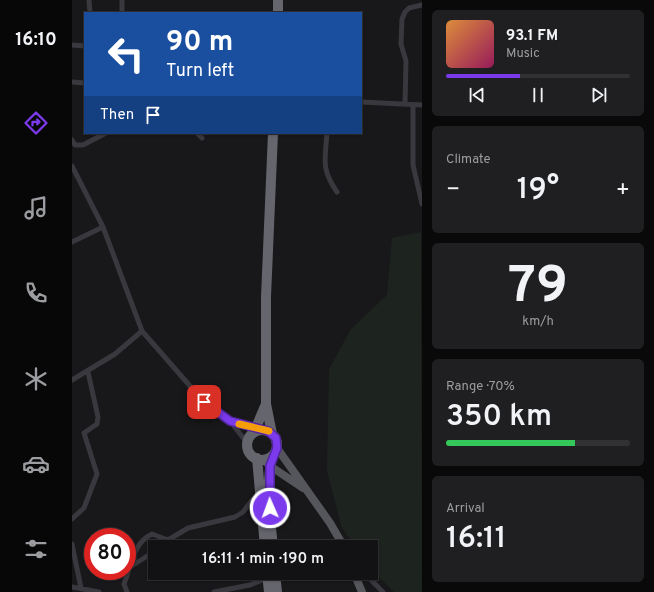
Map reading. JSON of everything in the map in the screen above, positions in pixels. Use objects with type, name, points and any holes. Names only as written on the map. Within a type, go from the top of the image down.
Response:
[{"type":"highway","points":[[278,0],[278,12]]},
{"type":"highway","points":[[264,540],[260,499],[268,457],[277,440],[272,434],[266,404],[266,297],[272,134]]},
{"type":"highway","points":[[266,404],[257,430],[249,438],[248,444],[251,454],[268,457]]},
{"type":"highway","points":[[257,430],[272,434]]},
{"type":"highway","points":[[268,457],[273,540]]},
{"type":"highway","points":[[269,592],[270,580]]},
{"type":"highway","points":[[272,580],[277,592]]},
{"type":"main road","points":[[268,457],[304,488]]},
{"type":"main road","points":[[268,457],[304,488],[330,523],[340,540]]},
{"type":"main road","points":[[357,580],[362,592]]},
{"type":"street","points":[[89,0],[90,12]]},
{"type":"street","points":[[122,0],[122,12]]},
{"type":"street","points":[[405,104],[406,61],[401,44],[402,19],[405,12],[409,8],[422,5]]},
{"type":"street","points":[[72,45],[84,46]]},
{"type":"street","points":[[72,82],[84,83]]},
{"type":"street","points":[[362,102],[422,105]]},
{"type":"street","points":[[413,105],[413,165],[422,204]]},
{"type":"street","points":[[72,140],[75,145],[83,145],[104,134]]},
{"type":"street","points":[[198,134],[202,138]]},
{"type":"street","points":[[327,134],[325,168],[328,179],[337,192]]},
{"type":"street","points":[[72,166],[103,227],[142,331],[204,402],[230,421],[248,444]]},
{"type":"street","points":[[72,242],[103,227]]},
{"type":"street","points":[[72,380],[88,372],[115,354],[142,331]]},
{"type":"street","points":[[72,519],[84,508],[97,474],[84,433],[97,424],[98,417],[88,372]]},
{"type":"street","points":[[230,421],[257,430]]},
{"type":"street","points":[[136,550],[138,544],[152,534],[168,540],[188,528],[235,517],[243,512],[252,500],[260,499]]},
{"type":"street","points":[[72,544],[81,588]]},
{"type":"street","points":[[136,563],[148,555]]},
{"type":"street","points":[[125,580],[124,584],[127,592]]},
{"type":"street","points":[[214,592],[250,585],[260,580]]},
{"type":"street","points":[[371,580],[382,592]]},
{"type":"street","points":[[250,585],[250,591]]},
{"type":"street","points":[[72,587],[99,592]]},
{"type":"shaded area","points":[[421,232],[422,592],[394,592],[378,576],[378,540],[351,540],[342,528],[327,471],[329,369],[351,329],[387,295],[392,238]]},
{"type":"slow traffic","points":[[239,424],[269,431]]},
{"type":"route","points":[[204,402],[230,421],[266,430],[276,438],[277,448],[270,466],[270,508]]}]
